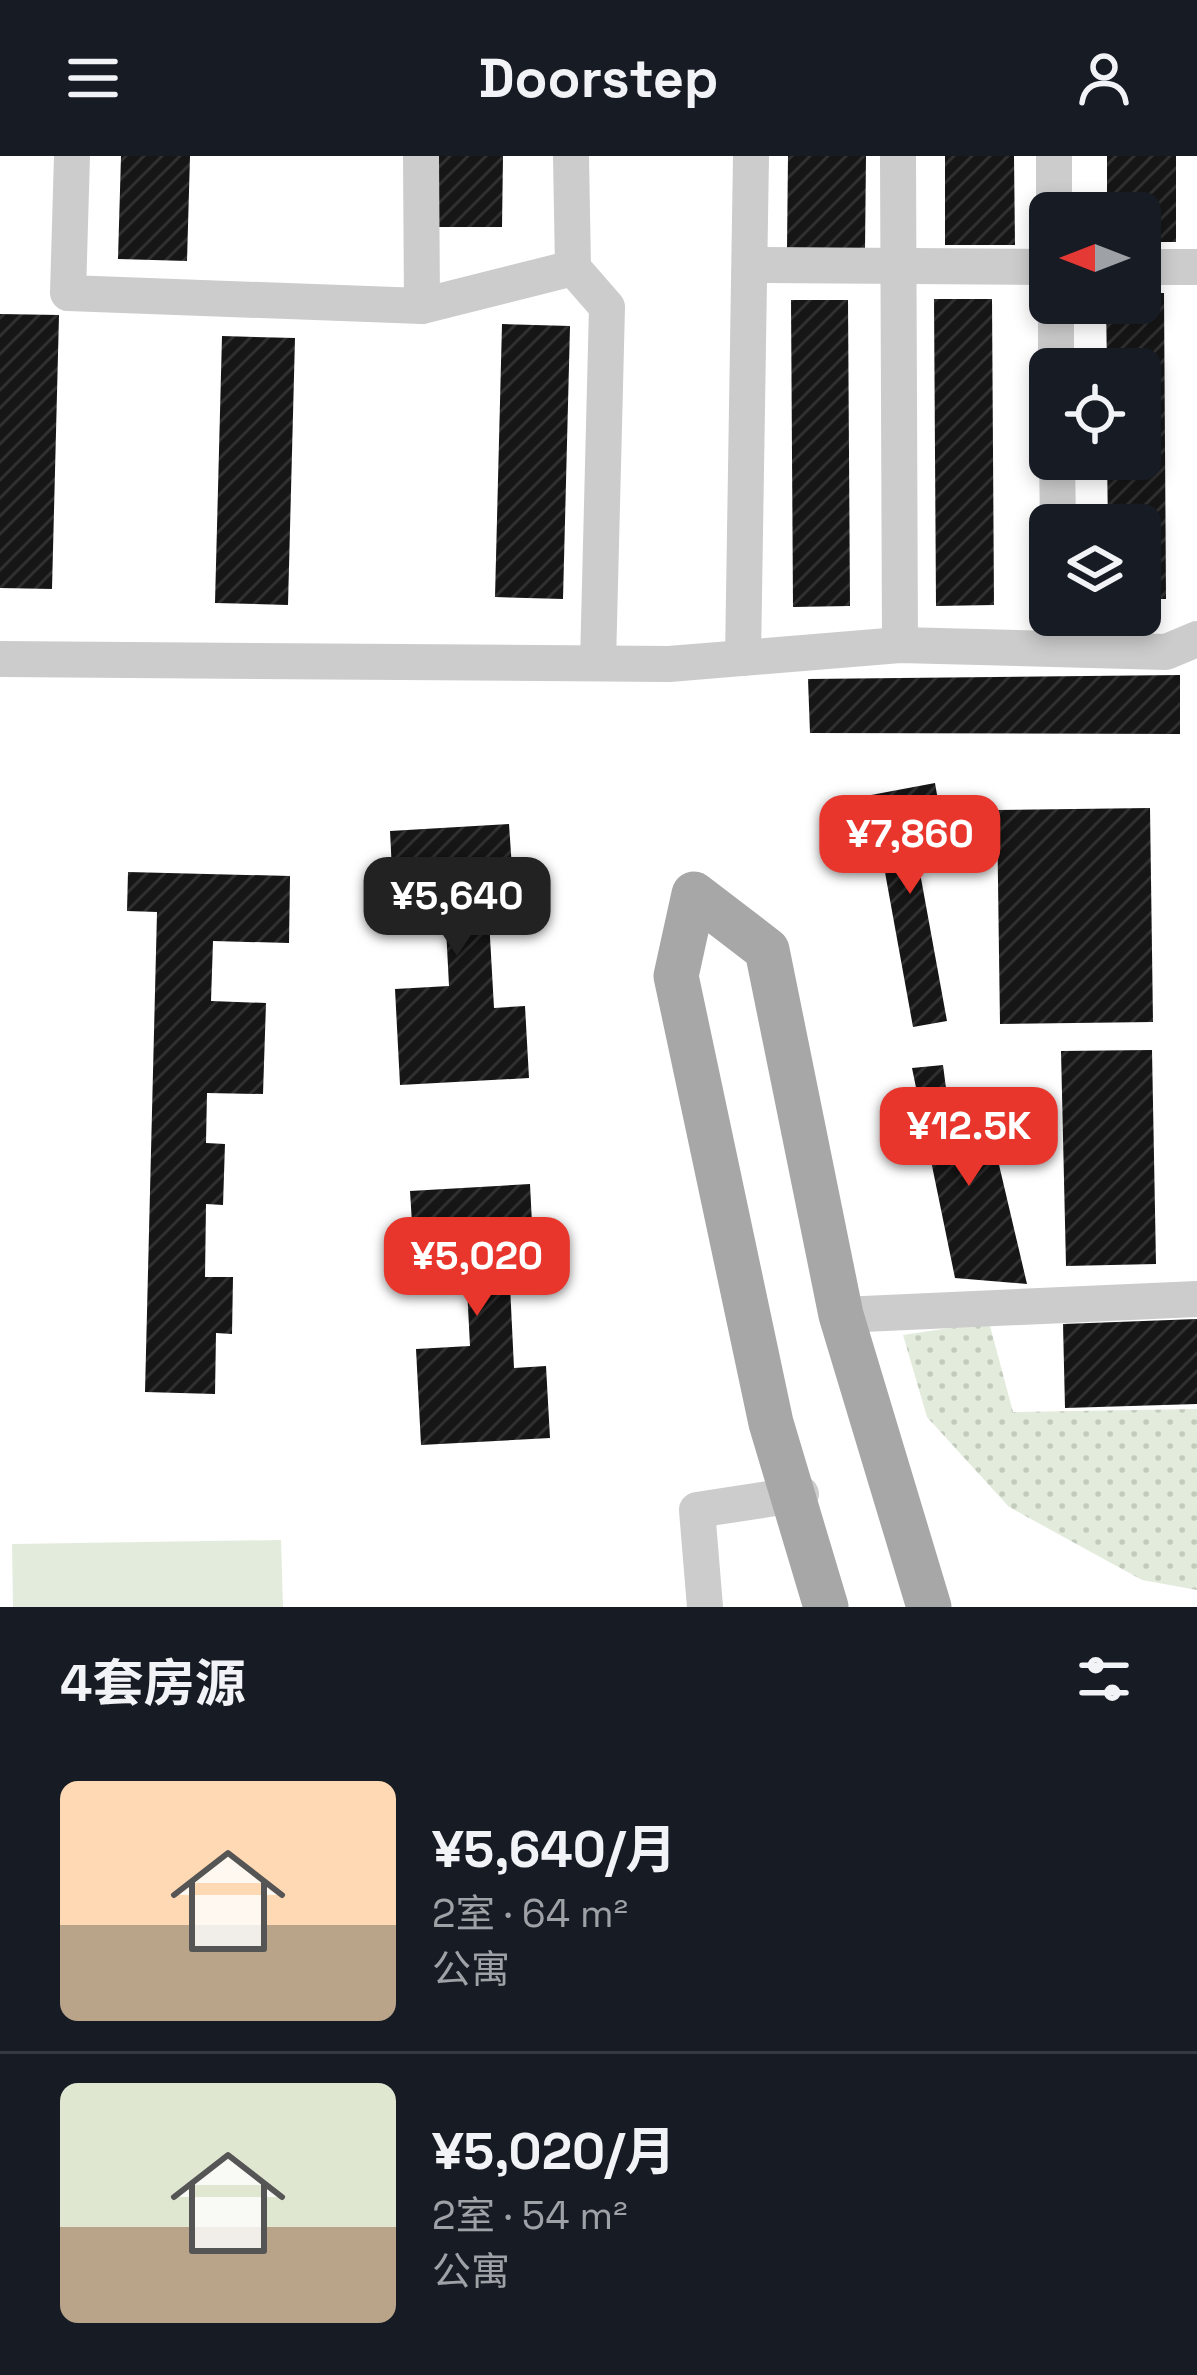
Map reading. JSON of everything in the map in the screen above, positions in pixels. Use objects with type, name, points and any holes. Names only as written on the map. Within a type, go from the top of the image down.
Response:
[{"type":"main road","points":[[826,1607],[786,1496],[676,976],[694,894],[767,950],[842,1315],[929,1607]]},
{"type":"street","points":[[73,156],[68,293],[422,306],[573,268]]},
{"type":"street","points":[[421,156],[422,306]]},
{"type":"street","points":[[571,156],[573,268],[607,307],[598,663]]},
{"type":"street","points":[[743,658],[751,156]]},
{"type":"street","points":[[898,156],[900,645]]},
{"type":"street","points":[[1054,156],[1054,192]]},
{"type":"street","points":[[750,265],[1029,267]]},
{"type":"street","points":[[1161,267],[1197,267]]},
{"type":"street","points":[[0,659],[691,662],[1029,634]]},
{"type":"street","points":[[1080,636],[1166,652],[1197,639]]},
{"type":"street","points":[[842,1315],[1197,1299]]},
{"type":"street","points":[[705,1607],[697,1510],[786,1496]]},
{"type":"green space","points":[[989,1322],[1013,1412],[1197,1409],[1197,1590],[1142,1580],[1009,1507],[927,1417],[903,1335]]},
{"type":"green space","points":[[281,1540],[283,1607],[13,1607],[12,1544]]},
{"type":"building","points":[[121,156],[190,156],[187,261],[118,259]]},
{"type":"building","points":[[432,156],[503,156],[502,227],[431,227]]},
{"type":"building","points":[[788,156],[866,156],[865,249],[787,248]]},
{"type":"building","points":[[945,156],[1014,156],[1015,245],[945,245]]},
{"type":"building","points":[[1107,156],[1176,156],[1176,242],[1161,242],[1161,192],[1107,192]]},
{"type":"building","points":[[1164,293],[1166,599],[1161,599],[1161,504],[1108,504],[1107,480],[1161,480],[1161,348],[1107,348],[1106,324],[1161,324]]},
{"type":"building","points":[[934,299],[992,299],[994,605],[936,606]]},
{"type":"building","points":[[791,300],[848,300],[850,606],[793,607]]},
{"type":"building","points":[[0,314],[59,315],[52,589],[0,588]]},
{"type":"building","points":[[502,324],[570,326],[563,599],[495,597]]},
{"type":"building","points":[[222,336],[295,338],[288,605],[215,603]]},
{"type":"building","points":[[1180,675],[1180,734],[810,733],[808,679]]},
{"type":"building","points":[[935,783],[940,812],[910,818],[947,1021],[913,1027],[871,795]]},
{"type":"building","points":[[1150,808],[1153,1022],[1000,1024],[997,810]]},
{"type":"building","points":[[509,824],[513,883],[487,884],[494,1008],[525,1006],[529,1078],[400,1085],[395,989],[449,986],[445,908],[394,911],[390,831]]},
{"type":"building","points":[[128,872],[290,876],[289,943],[213,941],[211,1001],[266,1003],[263,1094],[207,1093],[206,1143],[225,1144],[223,1205],[206,1204],[205,1277],[233,1277],[232,1334],[216,1333],[215,1394],[145,1392],[157,912],[127,911]]},
{"type":"building","points":[[1152,1050],[1156,1264],[1066,1266],[1061,1051]]},
{"type":"building","points":[[943,1065],[951,1127],[989,1122],[1027,1284],[955,1278],[912,1068]]},
{"type":"building","points":[[530,1184],[533,1243],[508,1244],[514,1368],[546,1366],[550,1438],[421,1445],[416,1349],[470,1346],[466,1268],[415,1271],[410,1191]]},
{"type":"building","points":[[1197,1319],[1197,1404],[1065,1408],[1063,1324]]}]
